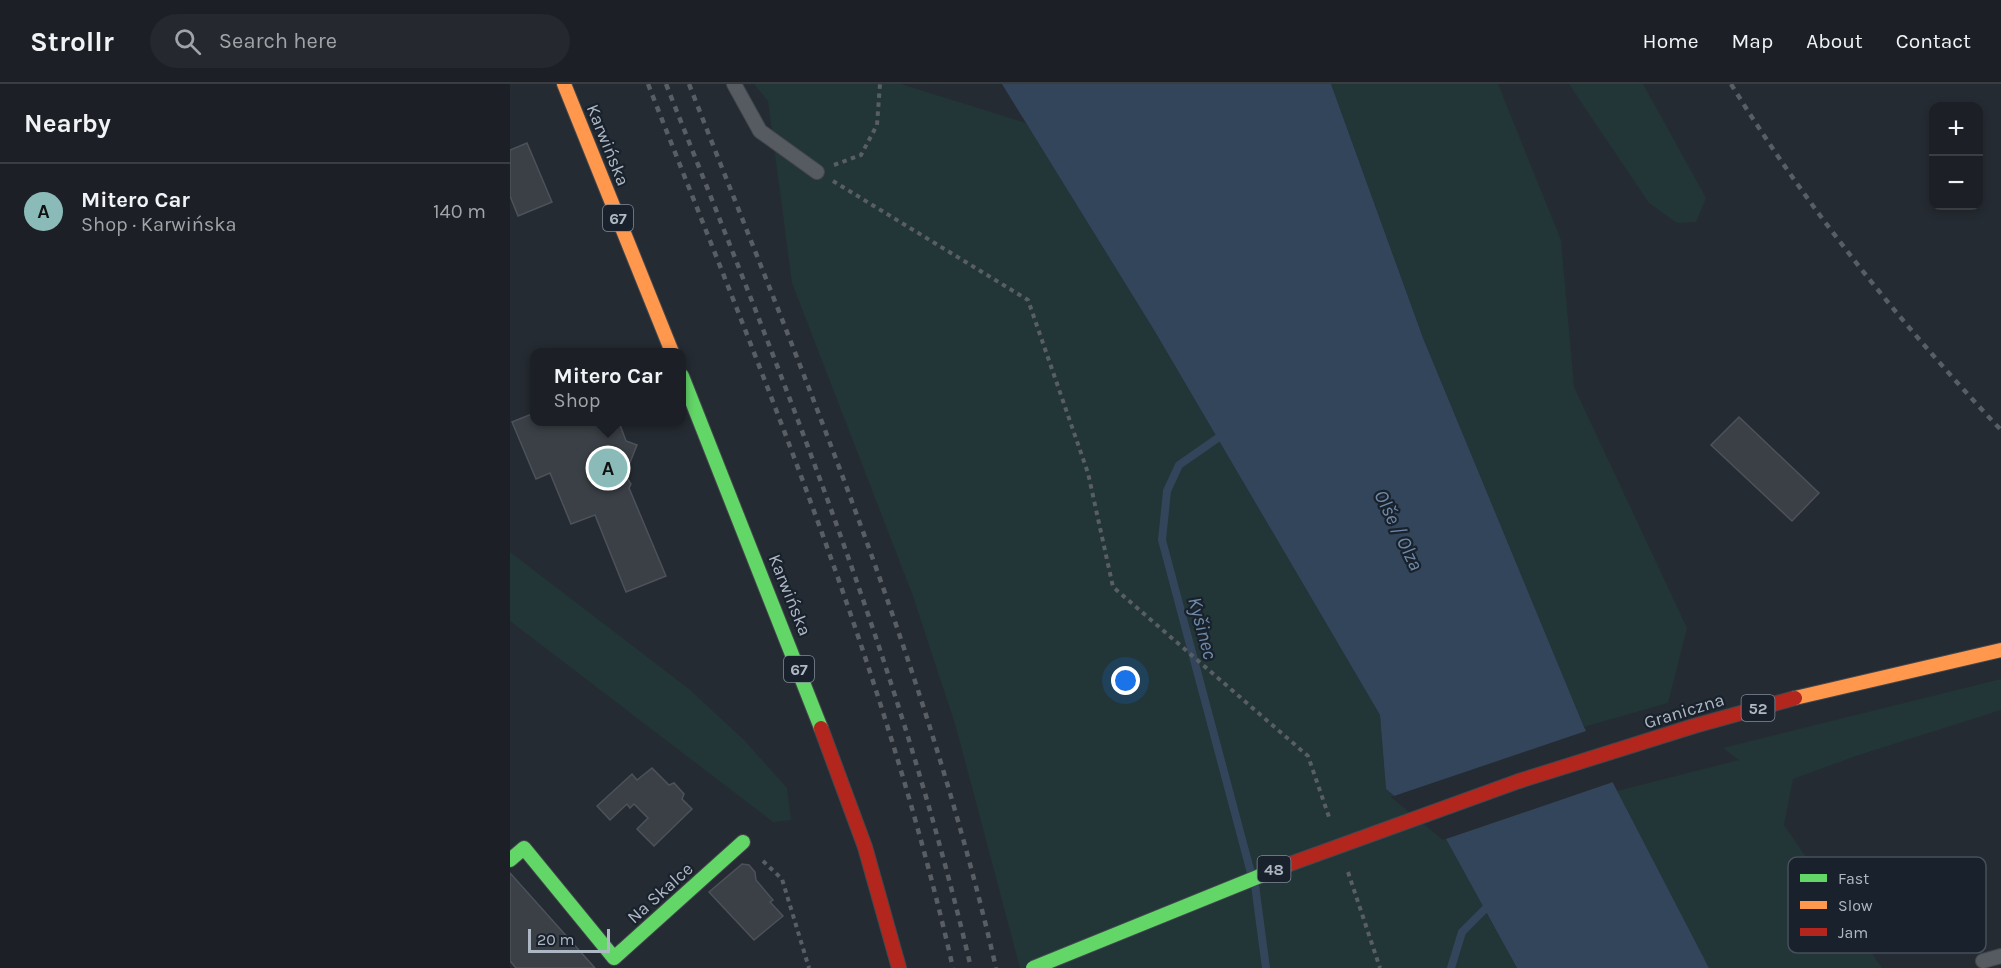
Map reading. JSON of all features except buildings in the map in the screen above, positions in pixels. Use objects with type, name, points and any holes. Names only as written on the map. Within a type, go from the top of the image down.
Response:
[{"type":"main road","name":"Karwińska","points":[[564,84],[670,348]]},
{"type":"main road","name":"Karwińska","points":[[686,388],[785,632],[865,847],[899,968]]},
{"type":"main road","name":"Graniczna","points":[[1519,781],[1705,722],[1821,691],[2001,650]]},
{"type":"main road","name":"48","points":[[1033,968],[1137,922],[1262,873],[1519,781]]},
{"type":"main road","name":"Na Skalce","points":[[510,860],[524,848],[614,958],[743,842]]},
{"type":"lane","points":[[734,84],[760,132],[817,172]]},
{"type":"lane","points":[[1983,962],[2001,956]]},
{"type":"path","points":[[817,172],[861,156],[877,124],[880,84]]},
{"type":"path","points":[[817,172],[1028,300],[1088,473],[1113,587],[1308,756],[1331,823]]},
{"type":"path","points":[[743,842],[782,879],[809,968]]},
{"type":"path","points":[[1346,867],[1380,968]]},
{"type":"shaded area","points":[[754,84],[901,84],[1026,123],[1154,330],[1380,715],[1386,789],[1446,839],[1517,968],[1020,968],[956,727],[913,596],[792,283],[768,101]]},
{"type":"shaded area","points":[[1331,84],[1498,84],[1561,240],[1574,387],[1687,628],[1668,703],[1584,727],[1423,338]]},
{"type":"shaded area","points":[[1569,84],[1643,84],[1706,198],[1696,222],[1677,223],[1649,203]]},
{"type":"shaded area","points":[[510,552],[689,689],[744,740],[787,788],[791,820],[773,822],[510,621]]},
{"type":"shaded area","points":[[2001,679],[2001,710],[1859,755],[1793,779],[1784,825],[1806,857],[1788,857],[1788,953],[1872,953],[1882,968],[1709,968],[1617,791],[1739,760],[1723,748]]},
{"type":"water","name":"Olše / Olza","points":[[1002,84],[1331,84],[1423,338],[1584,727],[1709,968],[1517,968],[1446,839],[1386,789],[1380,715],[1154,330]]},
{"type":"pier","points":[[1589,730],[1616,781],[1443,840],[1391,797]]},
{"type":"waterway","name":"Kyšinec","points":[[1225,433],[1179,465],[1167,491],[1162,540],[1251,873]]},
{"type":"waterway","name":"Kyšinec","points":[[1255,885],[1266,968]]},
{"type":"waterway","points":[[1451,968],[1462,932],[1492,902]]},
{"type":"railway","points":[[648,84],[776,411],[856,631],[925,854],[953,968]]},
{"type":"railway","points":[[666,84],[794,411],[874,631],[910,742],[971,968]]},
{"type":"railway","points":[[689,84],[818,411],[898,631],[935,742],[996,968]]},
{"type":"railway","points":[[1731,84],[1791,176],[1857,264],[1927,348],[2001,430]]},
{"type":"traffic: fast","points":[[686,386],[821,728]]},
{"type":"traffic: fast","points":[[510,860],[524,848],[614,958],[743,842]]},
{"type":"traffic: fast","points":[[1033,968],[1287,865]]},
{"type":"traffic: slow","points":[[564,84],[670,348]]},
{"type":"traffic: slow","points":[[1795,698],[2001,650]]},
{"type":"traffic: jam","points":[[1519,781],[1694,726],[1795,698]]},
{"type":"traffic: jam","points":[[821,728],[865,847],[899,968]]},
{"type":"traffic: jam","points":[[1287,865],[1519,781]]},
{"type":"place","name":"Mitero Car","points":[[608,468]]}]
